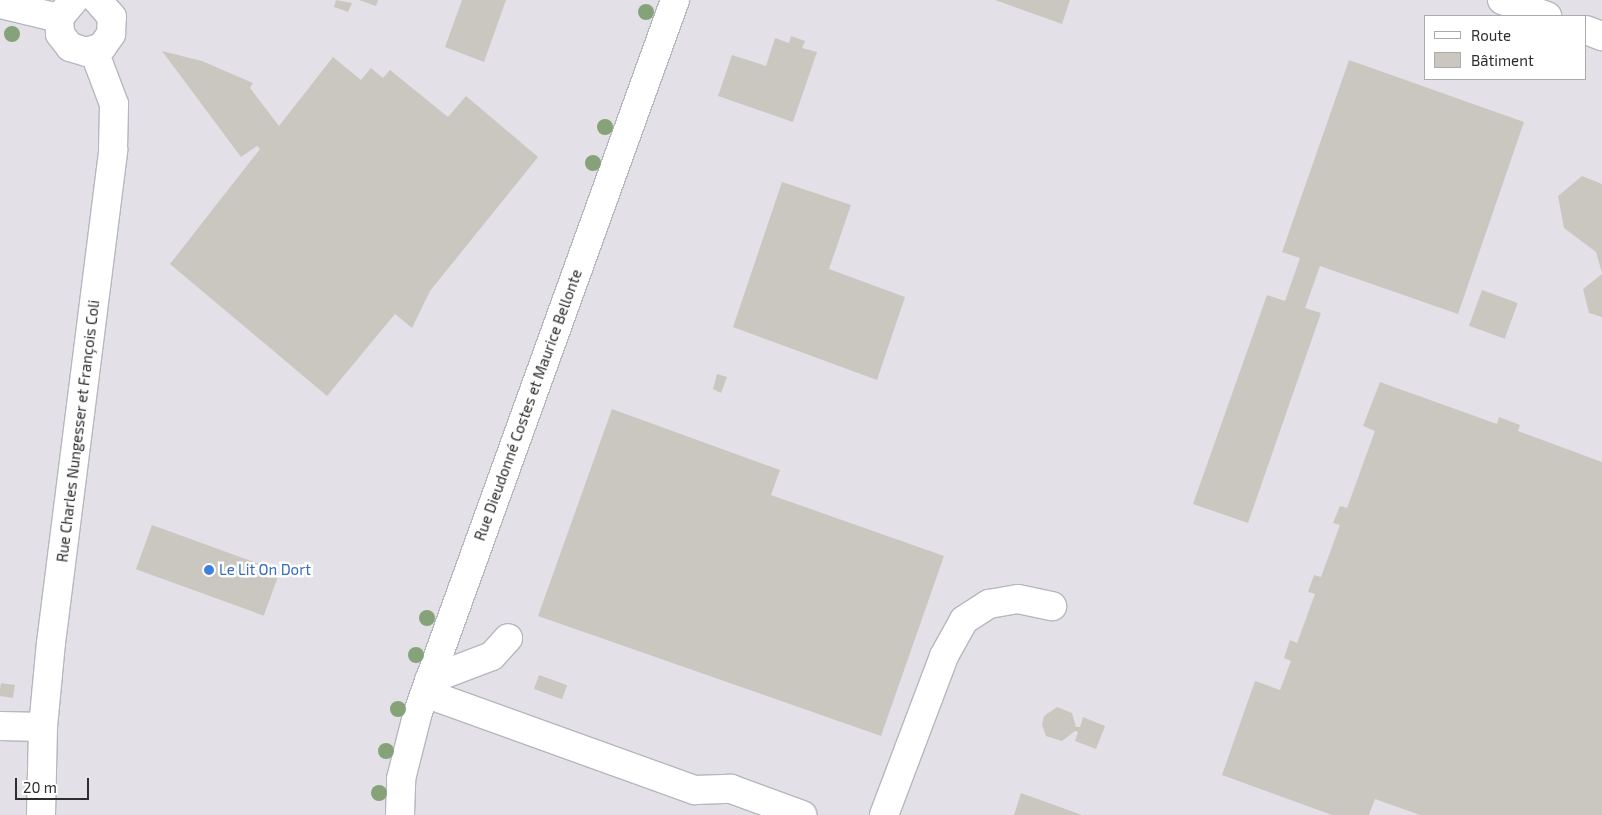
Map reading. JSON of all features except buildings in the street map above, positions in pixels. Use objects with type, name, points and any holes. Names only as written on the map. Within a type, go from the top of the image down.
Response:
[{"type":"street","name":"Rue Dieudonné Costes et Maurice Bellonte","points":[[400,815],[401,778],[427,686],[675,0]]},
{"type":"street","points":[[1502,0],[1544,15]]},
{"type":"street","points":[[0,4],[67,9],[60,34],[64,42],[78,51],[94,51],[102,47],[112,34],[113,26],[107,3]]},
{"type":"street","points":[[1587,30],[1602,36]]},
{"type":"street","name":"Rue Charles Nungesser et François Coli","points":[[41,815],[42,727],[113,149],[114,104],[94,51]]},
{"type":"street","points":[[884,815],[944,656],[964,620],[989,604],[1018,599],[1052,606]]},
{"type":"street","points":[[427,686],[492,656],[508,638]]},
{"type":"street","points":[[427,686],[695,790],[731,789],[802,815]]},
{"type":"street","points":[[0,726],[42,727]]},
{"type":"shaded area","points":[[0,0],[1602,0],[1602,815],[0,815]]},
{"type":"place","name":"Le Lit On Dort","points":[[209,570]]}]
